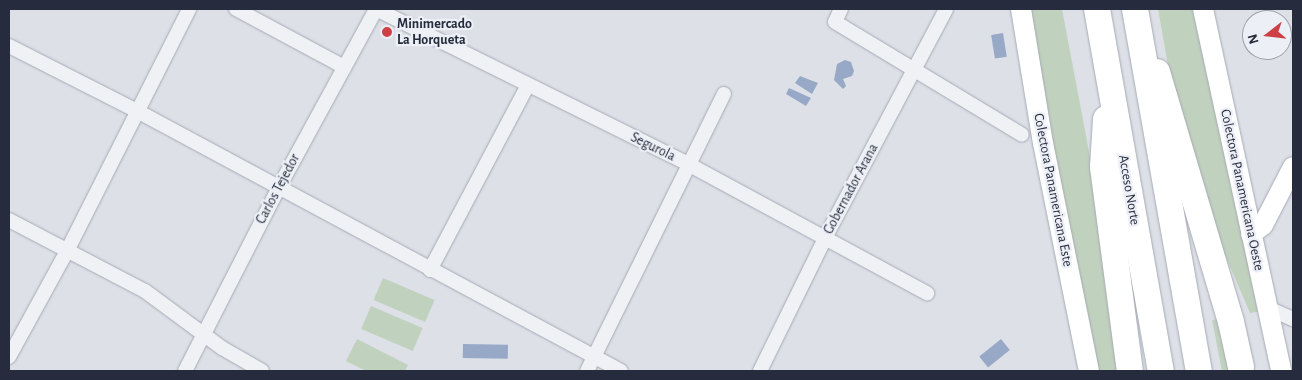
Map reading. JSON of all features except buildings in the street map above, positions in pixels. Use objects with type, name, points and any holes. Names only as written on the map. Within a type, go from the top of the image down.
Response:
[{"type":"highway","name":"Acceso Norte","points":[[1096,9],[1161,371]]},
{"type":"highway","points":[[1135,12],[1167,96],[1231,322],[1241,367]]},
{"type":"highway","points":[[1135,12],[1199,371]]},
{"type":"highway","points":[[1108,75],[1103,167],[1130,371]]},
{"type":"street","points":[[9,357],[67,251],[190,9]]},
{"type":"street","points":[[236,9],[344,67]]},
{"type":"street","name":"Carlos Tejedor","points":[[185,371],[278,189],[376,9]]},
{"type":"street","name":"Segurola","points":[[376,9],[688,164],[826,236],[927,292]]},
{"type":"street","points":[[841,9],[834,22],[1022,134]]},
{"type":"street","name":"Gobernador Arana","points":[[760,371],[826,236],[946,9]]},
{"type":"street","name":"Colectora Panamericana Este","points":[[1021,9],[1043,144],[1089,371]]},
{"type":"street","name":"Colectora Panamericana Oeste","points":[[1203,9],[1281,371]]},
{"type":"street","points":[[9,46],[139,112],[278,189],[621,371]]},
{"type":"street","points":[[430,270],[528,84]]},
{"type":"street","points":[[587,371],[724,94]]},
{"type":"street","points":[[1251,234],[1263,226],[1291,176]]},
{"type":"street","points":[[9,220],[144,291],[262,371]]},
{"type":"street","points":[[1268,308],[1293,319]]},
{"type":"green space","points":[[1029,9],[1062,9],[1094,178],[1119,371],[1096,371],[1063,211]]},
{"type":"green space","points":[[1158,9],[1199,9],[1263,311],[1250,313],[1217,236],[1177,116]]},
{"type":"green space","points":[[383,278],[435,300],[425,322],[374,300]]},
{"type":"green space","points":[[371,306],[423,328],[413,351],[361,329]]},
{"type":"green space","points":[[1218,319],[1228,371],[1222,371],[1212,320]]},
{"type":"green space","points":[[357,339],[408,365],[405,371],[366,371],[346,361]]},
{"type":"water","points":[[1003,33],[1007,57],[995,59],[991,35]]},
{"type":"water","points":[[845,60],[851,62],[854,71],[852,76],[843,79],[846,86],[843,89],[834,80],[837,64]]},
{"type":"water","points":[[800,76],[818,83],[812,94],[795,83]]},
{"type":"water","points":[[789,88],[811,98],[806,106],[786,94]]},
{"type":"water","points":[[1001,339],[1010,350],[988,368],[979,357]]},
{"type":"water","points":[[463,344],[508,345],[508,359],[463,358]]},
{"type":"place","name":"Minimercado La Horqueta","points":[[387,32]]}]
